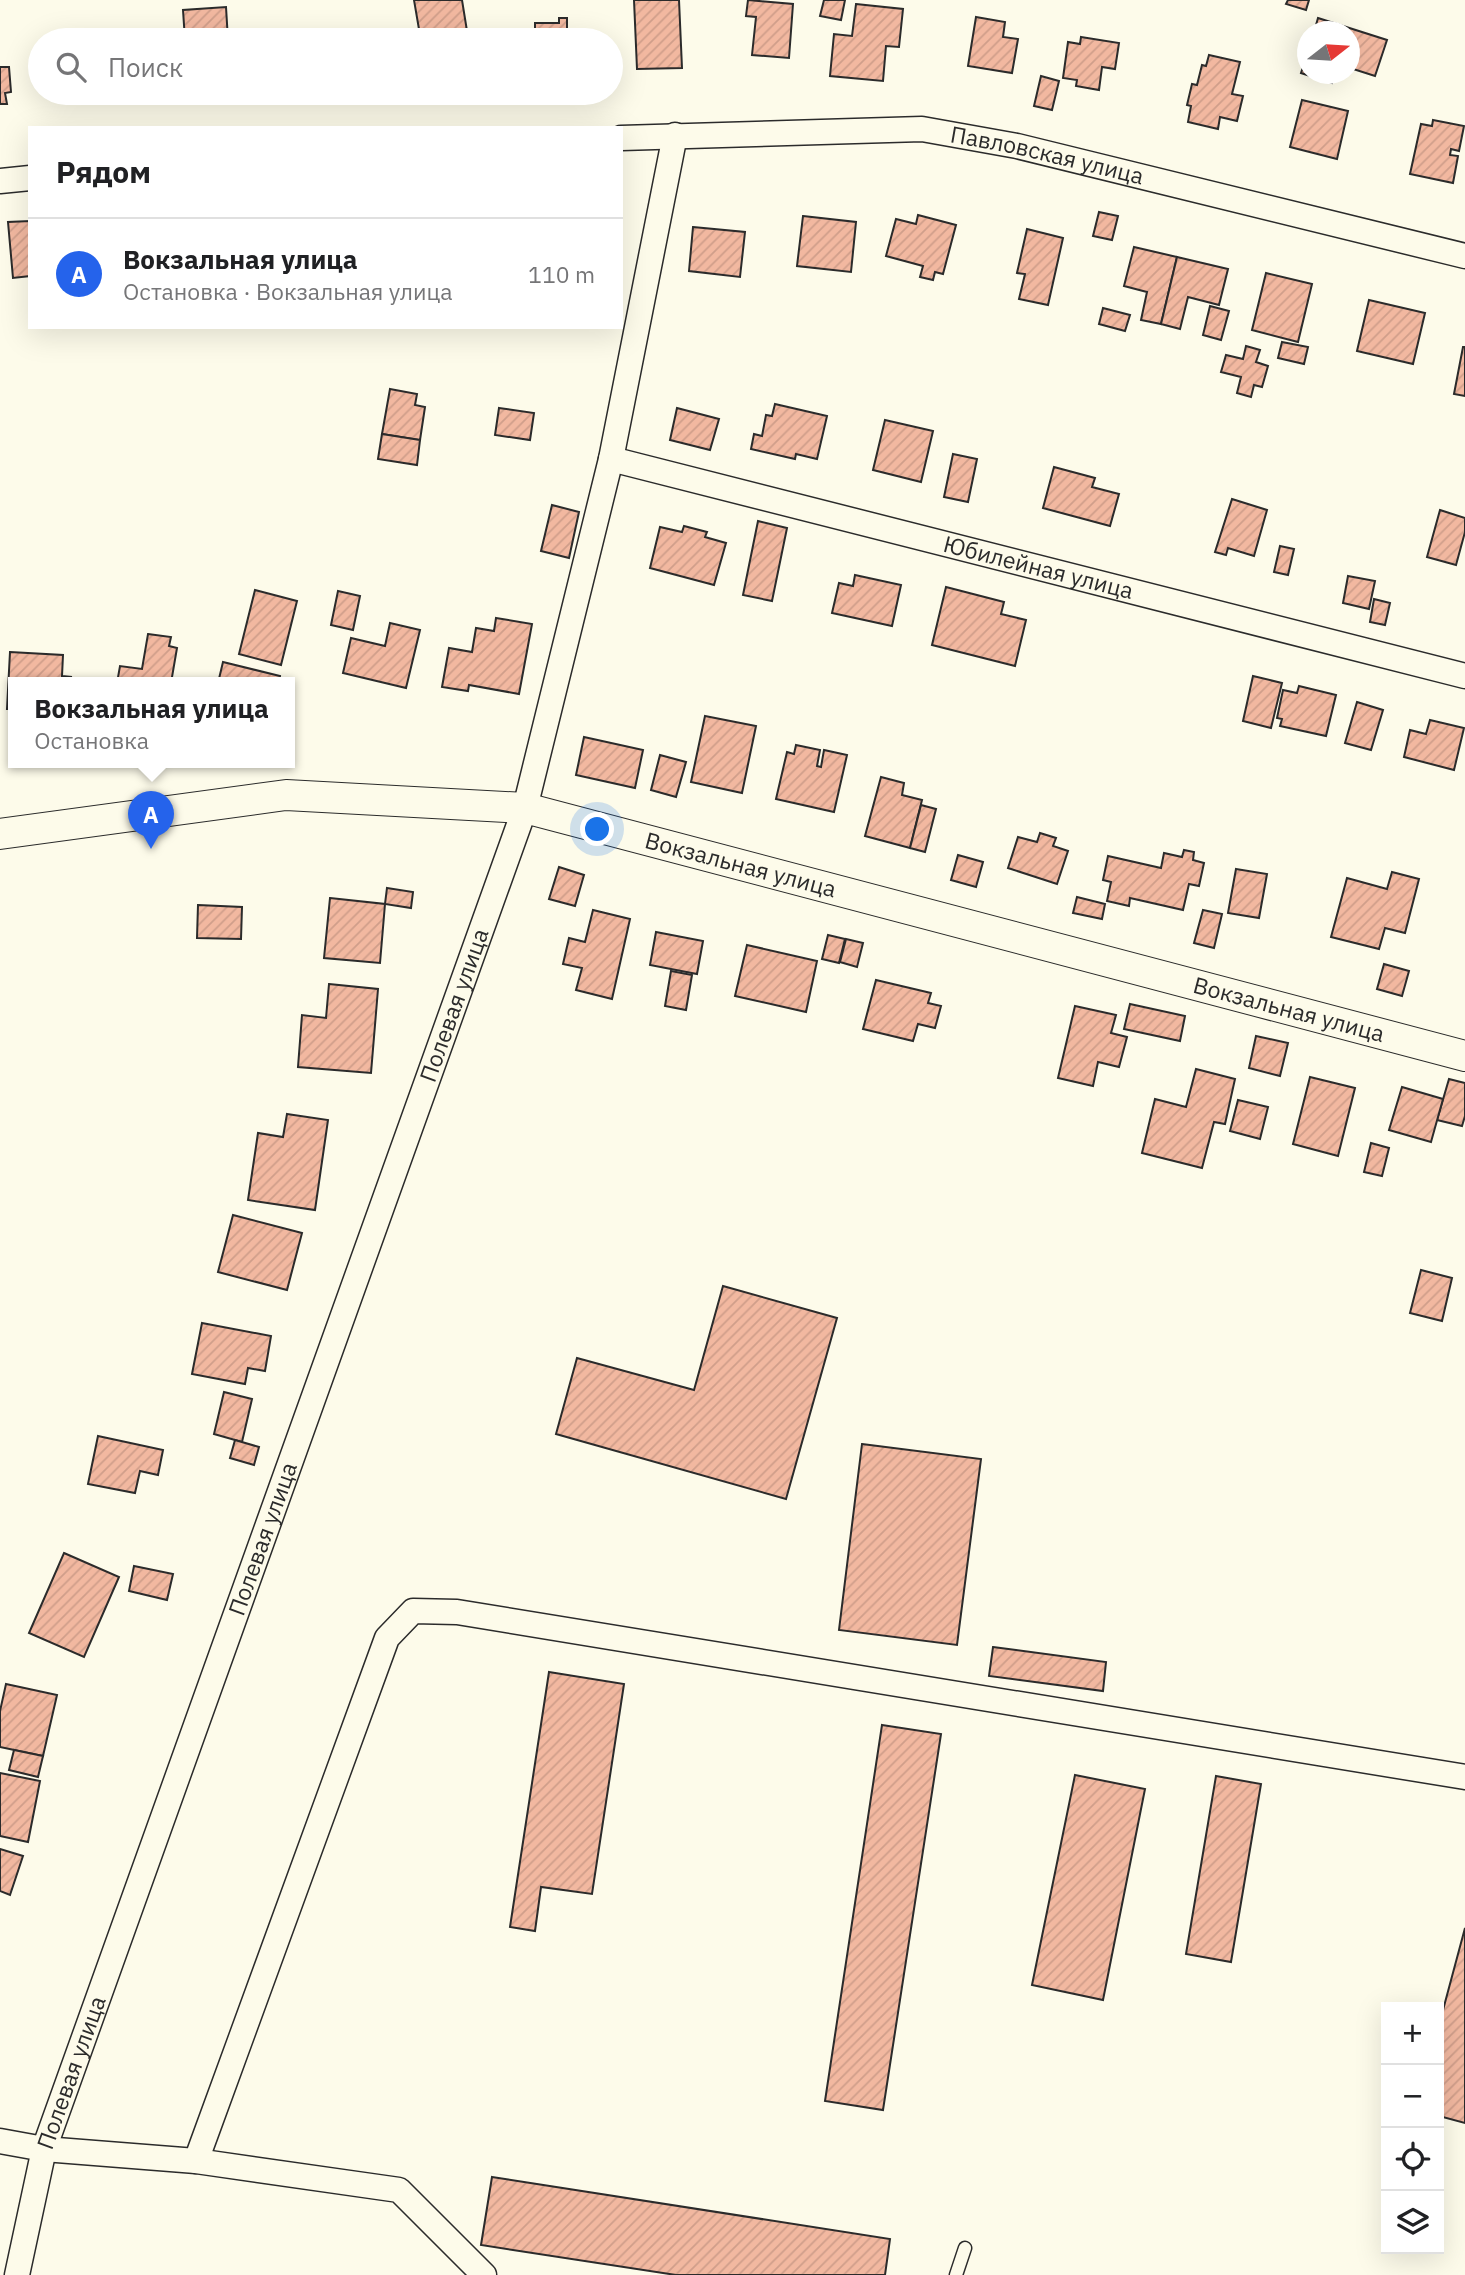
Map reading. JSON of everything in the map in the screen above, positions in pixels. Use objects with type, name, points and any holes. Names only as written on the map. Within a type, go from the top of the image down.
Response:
[{"type":"street","name":"Павловская улица","points":[[623,138],[922,129],[1017,146],[1465,256]]},
{"type":"street","name":"Полевая улица","points":[[18,2275],[44,2149],[525,808],[611,458],[675,135]]},
{"type":"street","points":[[0,181],[28,178]]},
{"type":"street","name":"Юбилейная улица","points":[[611,458],[1465,676]]},
{"type":"street","name":"Вокзальная улица","points":[[0,834],[286,795],[525,808],[1465,1056]]},
{"type":"street","points":[[196,2161],[387,1638],[413,1611],[457,1612],[1465,1777]]},
{"type":"street","points":[[0,2141],[44,2149],[196,2161],[400,2190],[484,2275]]},
{"type":"lane","points":[[956,2275],[965,2248]]},
{"type":"building","points":[[414,0],[462,0],[467,28],[419,28]]},
{"type":"building","points":[[634,0],[679,0],[682,68],[637,69]]},
{"type":"building","points":[[748,0],[793,4],[789,58],[752,55],[756,17],[746,16]]},
{"type":"building","points":[[824,0],[845,0],[841,20],[820,16]]},
{"type":"building","points":[[1288,0],[1309,0],[1306,10],[1286,4]]},
{"type":"building","points":[[856,4],[903,9],[899,47],[886,46],[883,81],[830,76],[834,34],[852,36]]},
{"type":"building","points":[[226,7],[227,28],[184,28],[183,10]]},
{"type":"building","points":[[976,17],[1005,22],[1003,37],[1018,39],[1012,73],[968,66]]},
{"type":"building","points":[[559,18],[567,18],[567,28],[535,28],[535,23],[559,23]]},
{"type":"building","points":[[1360,31],[1387,40],[1375,76],[1360,71]]},
{"type":"building","points":[[1081,37],[1119,43],[1115,69],[1102,67],[1099,90],[1076,86],[1077,80],[1063,78],[1068,42],[1080,44]]},
{"type":"building","points":[[1209,55],[1240,62],[1232,94],[1243,96],[1237,121],[1220,117],[1218,129],[1188,122],[1191,106],[1187,105],[1192,84],[1197,85],[1202,65],[1206,66]]},
{"type":"building","points":[[0,67],[9,67],[11,92],[5,93],[7,104],[0,104]]},
{"type":"building","points":[[1041,76],[1059,81],[1052,110],[1034,106]]},
{"type":"building","points":[[1302,100],[1348,111],[1337,159],[1290,147]]},
{"type":"building","points":[[1433,120],[1464,126],[1459,151],[1451,149],[1450,155],[1458,156],[1453,183],[1410,174],[1421,124],[1432,126]]},
{"type":"building","points":[[1099,212],[1118,216],[1112,240],[1093,236]]},
{"type":"building","points":[[918,215],[956,225],[943,274],[935,272],[933,280],[920,277],[923,266],[886,256],[896,219],[916,224]]},
{"type":"building","points":[[803,216],[856,222],[851,272],[797,266]]},
{"type":"building","points":[[28,221],[28,276],[13,278],[8,222]]},
{"type":"building","points":[[693,227],[745,232],[740,277],[689,271]]},
{"type":"building","points":[[1027,229],[1063,238],[1048,305],[1019,299],[1025,274],[1017,273]]},
{"type":"building","points":[[1134,247],[1177,257],[1161,324],[1141,320],[1147,292],[1124,286]]},
{"type":"building","points":[[1177,257],[1228,269],[1219,305],[1188,297],[1180,329],[1161,324]]},
{"type":"building","points":[[1266,273],[1312,284],[1298,342],[1252,330]]},
{"type":"building","points":[[1369,300],[1425,313],[1413,364],[1357,351]]},
{"type":"building","points":[[1210,306],[1229,311],[1221,340],[1203,335]]},
{"type":"building","points":[[1103,308],[1130,315],[1125,331],[1099,324]]},
{"type":"building","points":[[1282,342],[1308,347],[1304,364],[1278,358]]},
{"type":"building","points":[[1246,346],[1260,350],[1256,362],[1268,366],[1262,387],[1254,385],[1251,397],[1237,393],[1241,377],[1221,372],[1226,355],[1243,359]]},
{"type":"building","points":[[1465,347],[1465,396],[1454,394]]},
{"type":"building","points":[[390,389],[417,394],[415,405],[425,407],[420,440],[382,434]]},
{"type":"building","points":[[775,404],[827,416],[817,459],[796,454],[795,459],[751,449],[754,434],[762,436],[766,415],[772,416]]},
{"type":"building","points":[[499,408],[534,413],[530,440],[495,435]]},
{"type":"building","points":[[677,408],[719,419],[710,450],[670,440]]},
{"type":"building","points":[[885,420],[933,431],[921,482],[873,470]]},
{"type":"building","points":[[382,434],[420,440],[417,465],[378,459]]},
{"type":"building","points":[[953,454],[977,459],[968,502],[944,497]]},
{"type":"building","points":[[1054,467],[1095,478],[1092,487],[1119,494],[1110,526],[1043,508]]},
{"type":"building","points":[[1232,499],[1267,510],[1254,556],[1228,548],[1226,555],[1215,552]]},
{"type":"building","points":[[552,505],[579,512],[569,558],[541,551]]},
{"type":"building","points":[[1440,510],[1465,518],[1465,532],[1456,565],[1427,557]]},
{"type":"building","points":[[758,521],[787,528],[772,601],[743,595]]},
{"type":"building","points":[[684,526],[707,532],[705,537],[726,543],[714,585],[650,568],[660,527],[682,532]]},
{"type":"building","points":[[1280,546],[1294,549],[1288,575],[1274,572]]},
{"type":"building","points":[[855,575],[901,585],[892,626],[832,613],[839,583],[853,586]]},
{"type":"building","points":[[1348,576],[1375,581],[1369,609],[1343,603]]},
{"type":"building","points":[[946,587],[1004,602],[1001,614],[1026,620],[1015,666],[932,645]]},
{"type":"building","points":[[255,590],[297,601],[281,665],[239,654]]},
{"type":"building","points":[[338,591],[360,596],[353,630],[331,625]]},
{"type":"building","points":[[1374,599],[1390,603],[1385,625],[1370,622]]},
{"type":"building","points":[[496,618],[532,624],[519,694],[469,685],[468,691],[442,687],[449,648],[472,652],[476,628],[494,631]]},
{"type":"building","points":[[390,623],[420,630],[406,688],[343,673],[351,638],[385,646]]},
{"type":"building","points":[[148,634],[171,637],[169,646],[177,648],[172,677],[118,677],[120,666],[142,669]]},
{"type":"building","points":[[10,652],[63,655],[62,676],[71,677],[9,677]]},
{"type":"building","points":[[223,662],[280,676],[280,677],[219,677]]},
{"type":"building","points":[[1253,676],[1282,683],[1271,728],[1243,721]]},
{"type":"building","points":[[1299,686],[1336,695],[1326,736],[1280,726],[1282,719],[1277,718],[1283,690],[1297,693]]},
{"type":"building","points":[[1357,702],[1383,710],[1371,750],[1345,743]]},
{"type":"building","points":[[705,716],[756,726],[742,793],[691,782]]},
{"type":"building","points":[[1430,720],[1464,728],[1454,770],[1404,757],[1410,730],[1426,734]]},
{"type":"building","points":[[584,737],[643,750],[635,788],[576,775]]},
{"type":"building","points":[[796,745],[820,750],[817,766],[821,767],[824,750],[847,755],[834,812],[776,799],[787,752],[794,754]]},
{"type":"building","points":[[660,755],[686,762],[676,797],[651,790]]},
{"type":"building","points":[[881,777],[904,783],[902,795],[922,800],[910,848],[865,836]]},
{"type":"building","points":[[921,805],[936,809],[925,852],[910,848]]},
{"type":"building","points":[[1040,833],[1056,838],[1053,846],[1068,851],[1057,884],[1008,868],[1018,837],[1037,842]]},
{"type":"building","points":[[1184,850],[1194,852],[1193,860],[1204,863],[1199,886],[1189,884],[1183,910],[1130,898],[1129,906],[1107,901],[1111,882],[1103,880],[1108,856],[1161,868],[1164,853],[1182,857]]},
{"type":"building","points":[[958,855],[983,862],[976,887],[951,880]]},
{"type":"building","points":[[559,867],[584,875],[575,906],[549,899]]},
{"type":"building","points":[[1236,869],[1267,874],[1259,918],[1228,913]]},
{"type":"building","points":[[1392,872],[1419,879],[1405,933],[1385,928],[1379,949],[1331,937],[1347,878],[1387,889]]},
{"type":"building","points":[[387,888],[413,892],[411,908],[385,904]]},
{"type":"building","points":[[1077,897],[1105,904],[1102,919],[1073,913]]},
{"type":"building","points":[[330,898],[385,904],[380,963],[324,958]]},
{"type":"building","points":[[198,905],[242,907],[241,939],[197,938]]},
{"type":"building","points":[[593,910],[630,919],[612,999],[576,990],[582,968],[563,964],[569,938],[585,942]]},
{"type":"building","points":[[1203,910],[1222,914],[1214,948],[1194,943]]},
{"type":"building","points":[[656,932],[703,941],[697,974],[650,965]]},
{"type":"building","points":[[828,935],[845,939],[839,963],[822,959]]},
{"type":"building","points":[[846,939],[863,943],[857,967],[840,962]]},
{"type":"building","points":[[747,945],[817,961],[806,1012],[735,996]]},
{"type":"building","points":[[1384,964],[1409,971],[1402,996],[1377,989]]},
{"type":"building","points":[[671,971],[692,975],[686,1010],[665,1006]]},
{"type":"building","points":[[876,980],[931,993],[928,1003],[941,1006],[935,1028],[918,1024],[913,1041],[863,1029]]},
{"type":"building","points":[[329,984],[378,989],[371,1073],[298,1067],[302,1015],[326,1018]]},
{"type":"building","points":[[1130,1004],[1185,1016],[1180,1041],[1124,1029]]},
{"type":"building","points":[[1075,1006],[1116,1015],[1111,1033],[1127,1037],[1119,1067],[1098,1062],[1093,1086],[1058,1078]]},
{"type":"building","points":[[1256,1036],[1288,1043],[1280,1076],[1249,1068]]},
{"type":"building","points":[[1196,1069],[1235,1079],[1225,1124],[1214,1122],[1202,1168],[1142,1153],[1155,1099],[1186,1107]]},
{"type":"building","points":[[1310,1077],[1355,1088],[1338,1156],[1293,1144]]},
{"type":"building","points":[[1449,1079],[1465,1083],[1465,1116],[1462,1126],[1437,1120]]},
{"type":"building","points":[[1402,1087],[1443,1099],[1431,1142],[1389,1130]]},
{"type":"building","points":[[1238,1100],[1268,1107],[1260,1139],[1230,1131]]},
{"type":"building","points":[[287,1114],[328,1120],[315,1210],[248,1200],[258,1133],[283,1137]]},
{"type":"building","points":[[1371,1143],[1389,1148],[1382,1176],[1364,1172]]},
{"type":"building","points":[[233,1215],[302,1233],[287,1290],[218,1272]]},
{"type":"building","points":[[1421,1270],[1452,1278],[1442,1321],[1410,1313]]},
{"type":"building","points":[[723,1286],[837,1318],[786,1499],[556,1434],[577,1358],[694,1390]]},
{"type":"building","points":[[202,1323],[271,1336],[265,1371],[248,1368],[245,1384],[192,1374]]},
{"type":"building","points":[[224,1392],[252,1399],[242,1442],[214,1434]]},
{"type":"building","points":[[98,1436],[163,1450],[158,1475],[140,1471],[135,1493],[88,1484]]},
{"type":"building","points":[[235,1440],[259,1447],[254,1465],[230,1458]]},
{"type":"building","points":[[862,1444],[981,1459],[957,1645],[839,1630]]},
{"type":"building","points":[[64,1553],[119,1577],[84,1657],[29,1633]]},
{"type":"building","points":[[134,1566],[173,1574],[167,1600],[129,1591]]},
{"type":"building","points":[[993,1647],[1106,1662],[1103,1691],[989,1676]]},
{"type":"building","points":[[549,1672],[624,1684],[592,1894],[541,1887],[535,1931],[510,1927]]},
{"type":"building","points":[[6,1684],[57,1695],[43,1756],[0,1747],[0,1711]]},
{"type":"building","points":[[882,1725],[941,1734],[883,2110],[825,2101]]},
{"type":"building","points":[[14,1750],[43,1756],[38,1777],[9,1770]]},
{"type":"building","points":[[0,1773],[40,1781],[28,1842],[0,1836]]},
{"type":"building","points":[[1075,1775],[1145,1789],[1103,2000],[1032,1985]]},
{"type":"building","points":[[1216,1776],[1261,1784],[1231,1962],[1186,1954]]},
{"type":"building","points":[[0,1849],[23,1856],[10,1895],[0,1891]]},
{"type":"building","points":[[1465,1928],[1465,2123],[1444,2117],[1444,2006]]},
{"type":"building","points":[[492,2177],[890,2239],[885,2275],[676,2275],[481,2245]]},
{"type":"place","name":"Вокзальная улица","points":[[151,849]]}]
